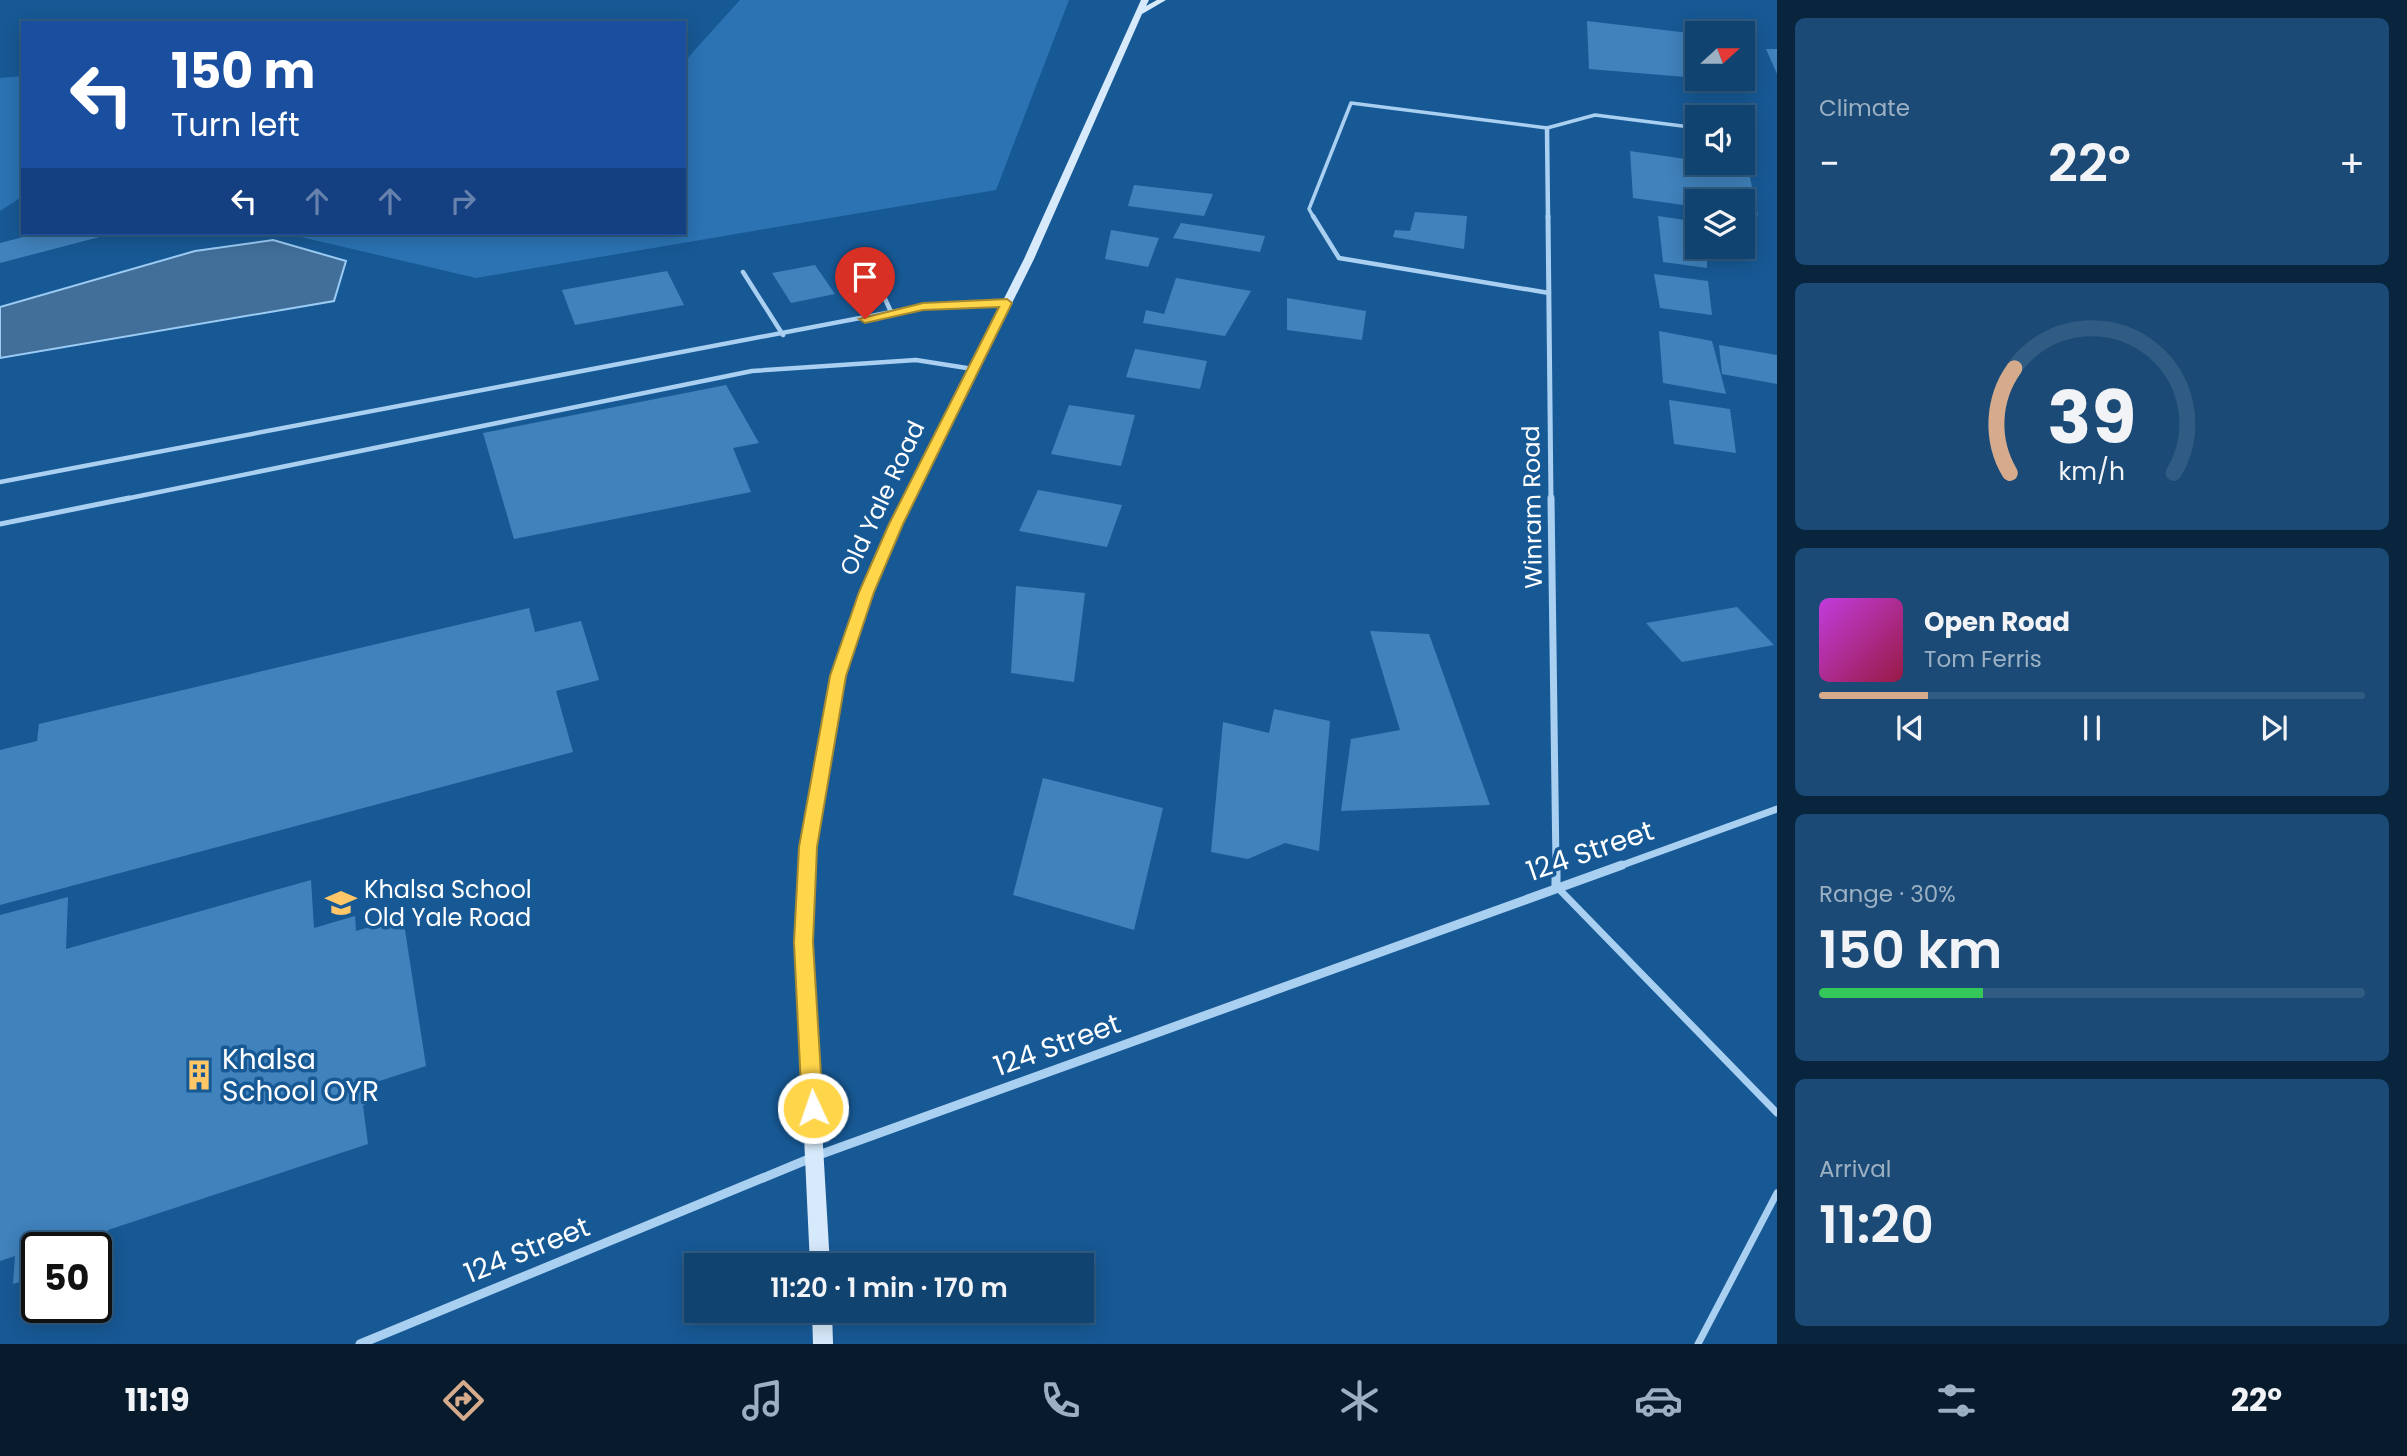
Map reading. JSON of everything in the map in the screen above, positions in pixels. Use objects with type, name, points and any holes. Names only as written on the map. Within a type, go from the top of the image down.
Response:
[{"type":"main road","points":[[1130,0],[1141,12],[1162,0]]},
{"type":"main road","name":"Old Yale Road","points":[[820,1253],[803,942],[808,847],[838,676],[866,592],[1007,303],[1145,0]]},
{"type":"main road","points":[[822,1323],[823,1344]]},
{"type":"street","name":"Winram Road","points":[[1547,128],[1556,886]]},
{"type":"street","name":"124 Street","points":[[360,1344],[816,1156],[1556,886],[1777,809]]},
{"type":"lane","points":[[1549,293],[1339,258],[1309,209],[1351,103],[1547,128],[1595,116],[1685,126]]},
{"type":"lane","points":[[743,272],[783,335]]},
{"type":"lane","points":[[874,275],[892,314]]},
{"type":"lane","points":[[0,482],[783,335],[923,306],[1007,303]]},
{"type":"lane","points":[[0,524],[752,371],[916,360],[974,369]]},
{"type":"lane","points":[[1556,886],[1777,1113]]},
{"type":"lane","points":[[1698,1344],[1777,1193]]},
{"type":"shaded area","points":[[740,0],[1069,0],[996,190],[476,278],[293,235],[686,235],[686,60]]},
{"type":"shaded area","points":[[21,76],[21,197],[0,211],[0,78]]},
{"type":"shaded area","points":[[273,240],[346,261],[334,301],[0,358],[0,307],[195,251]]},
{"type":"building","points":[[1587,21],[1685,32],[1685,77],[1589,69]]},
{"type":"building","points":[[1766,49],[1777,49],[1777,74]]},
{"type":"building","points":[[1630,151],[1685,159],[1685,175],[1749,175],[1752,189],[1685,189],[1685,205],[1633,198]]},
{"type":"building","points":[[1134,185],[1213,194],[1204,216],[1128,206]]},
{"type":"building","points":[[1415,212],[1467,216],[1464,249],[1393,237],[1395,230],[1410,231]]},
{"type":"building","points":[[1658,216],[1685,220],[1685,259],[1707,259],[1707,268],[1663,262]]},
{"type":"building","points":[[1181,223],[1265,236],[1260,252],[1173,238]]},
{"type":"building","points":[[1111,230],[1159,238],[1148,267],[1105,259]]},
{"type":"building","points":[[31,235],[107,235],[0,263],[0,243]]},
{"type":"building","points":[[815,265],[835,294],[791,303],[772,273]]},
{"type":"building","points":[[667,271],[684,305],[575,325],[562,290]]},
{"type":"building","points":[[1654,274],[1708,281],[1712,315],[1660,308]]},
{"type":"building","points":[[1176,278],[1251,291],[1225,336],[1143,323],[1146,310],[1164,314]]},
{"type":"building","points":[[1287,298],[1366,311],[1362,340],[1287,330]]},
{"type":"building","points":[[1659,331],[1712,341],[1726,394],[1663,383]]},
{"type":"building","points":[[1719,345],[1777,355],[1777,384],[1722,374]]},
{"type":"building","points":[[1135,349],[1207,361],[1200,389],[1126,377]]},
{"type":"building","points":[[726,385],[759,443],[733,448],[751,492],[514,539],[483,433]]},
{"type":"building","points":[[1669,400],[1730,409],[1736,453],[1674,444]]},
{"type":"building","points":[[1069,405],[1135,415],[1121,466],[1051,454]]},
{"type":"building","points":[[1038,490],[1122,505],[1107,547],[1019,531]]},
{"type":"building","points":[[1016,586],[1085,593],[1074,682],[1011,673]]},
{"type":"building","points":[[1737,607],[1774,645],[1682,662],[1646,623]]},
{"type":"building","points":[[529,608],[535,632],[581,621],[599,680],[556,691],[573,752],[0,905],[0,750],[37,741],[39,724]]},
{"type":"building","points":[[1370,631],[1429,634],[1490,805],[1341,811],[1351,739],[1400,730]]},
{"type":"building","points":[[1274,709],[1330,721],[1319,851],[1285,843],[1248,859],[1211,852],[1223,722],[1269,733]]},
{"type":"building","points":[[1043,778],[1163,808],[1134,930],[1013,895]]},
{"type":"building","name":"Khalsa School OYR","points":[[311,880],[314,928],[355,916],[356,931],[403,917],[426,1066],[370,1084],[372,1100],[363,1106],[368,1144],[108,1232],[21,1232],[21,1281],[13,1284],[15,1256],[0,1261],[0,915],[68,897],[66,949]]},
{"type":"place","name":"Khalsa School Old Yale Road","points":[[341,903]]},
{"type":"place","name":"Khalsa School OYR","points":[[199,1075]]},
{"type":"route","points":[[813,1108],[803,942],[808,847],[838,676],[866,592],[896,524],[1007,303],[923,306],[865,319]]}]
